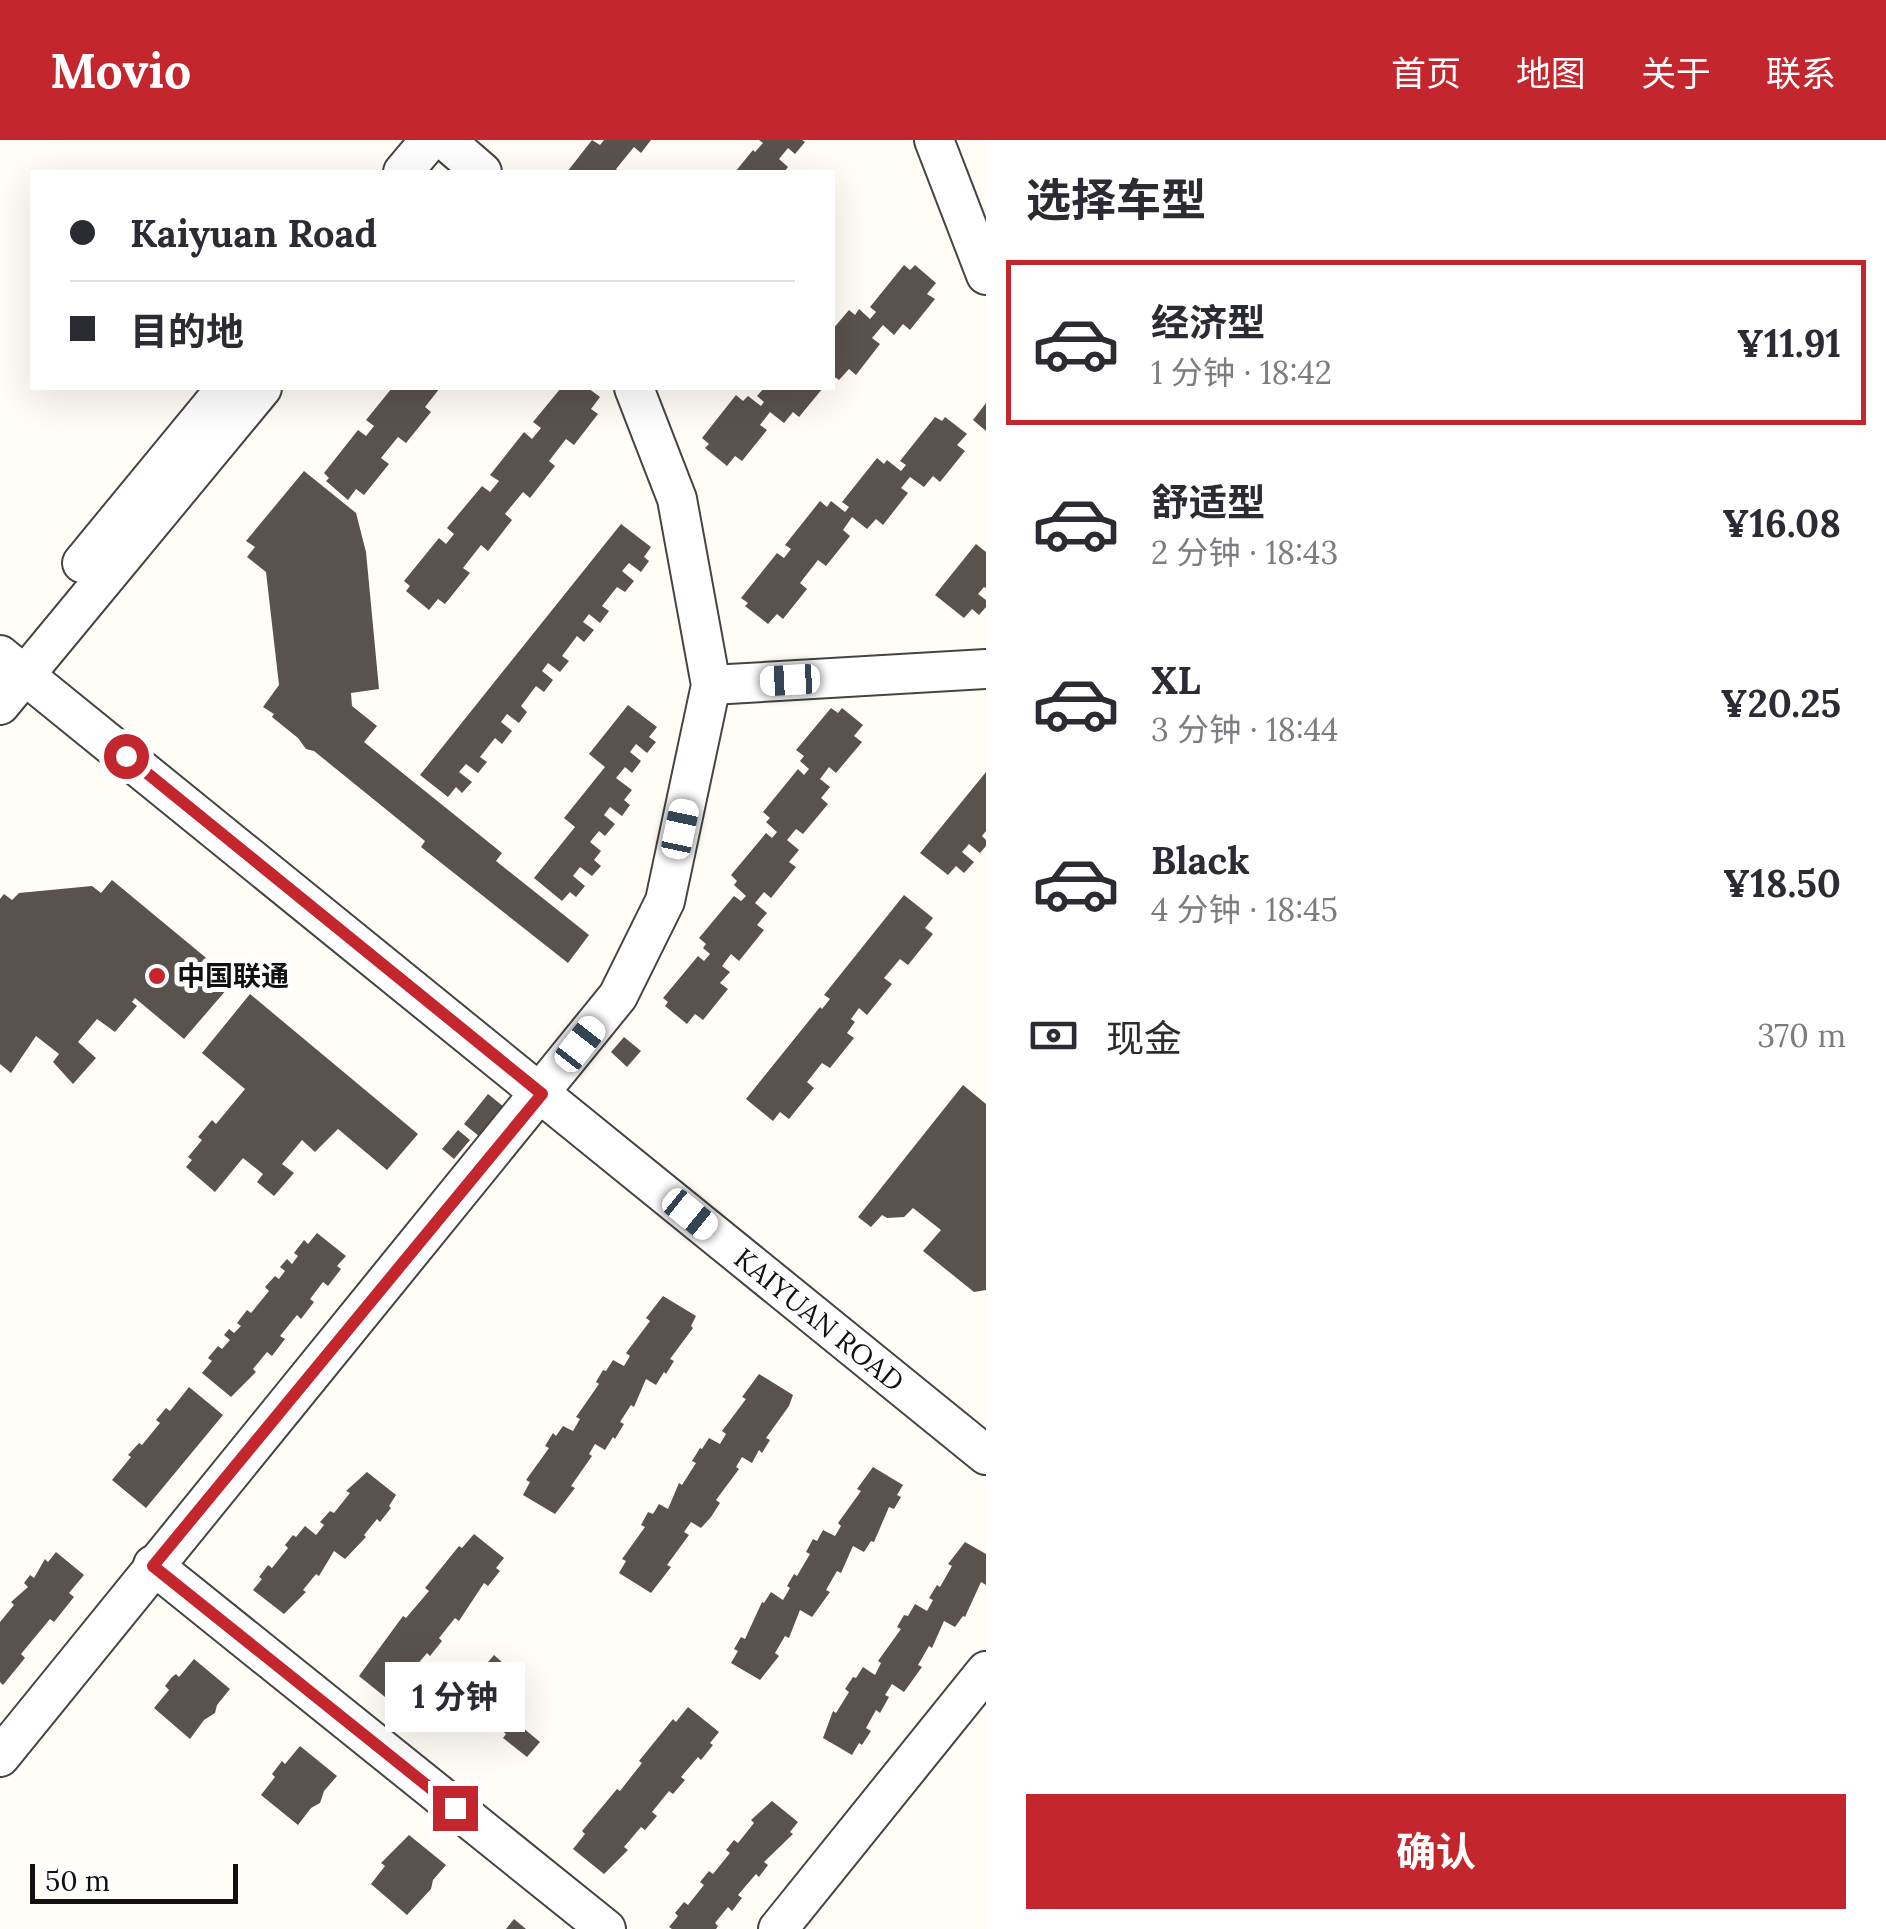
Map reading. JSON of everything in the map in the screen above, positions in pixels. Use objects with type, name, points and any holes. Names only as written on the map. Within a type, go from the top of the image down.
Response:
[{"type":"street","points":[[934,140],[986,275]]},
{"type":"street","points":[[408,170],[453,152]]},
{"type":"street","points":[[0,705],[7,663],[224,390]]},
{"type":"street","points":[[7,663],[260,390]]},
{"type":"street","points":[[0,1756],[542,1094],[618,996],[665,902],[711,685],[677,499],[635,390]]},
{"type":"street","name":"KAIYUAN ROAD","points":[[7,663],[986,1455]]},
{"type":"street","points":[[711,685],[986,668]]},
{"type":"street","points":[[153,1566],[606,1929]]},
{"type":"street","points":[[778,1929],[986,1671]]},
{"type":"building","points":[[592,140],[600,145],[604,140],[651,140],[641,153],[634,147],[617,170],[569,170]]},
{"type":"building","points":[[759,140],[805,142],[795,154],[788,148],[779,159],[788,167],[786,170],[737,170],[763,143]]},
{"type":"building","points":[[904,265],[910,270],[915,265],[936,283],[927,294],[935,299],[910,330],[903,324],[894,335],[883,325],[872,338],[880,344],[856,375],[849,369],[839,380],[835,377],[835,326],[849,310],[855,315],[859,309],[870,319],[876,312],[870,307]]},
{"type":"building","points":[[390,390],[438,390],[425,407],[431,412],[406,443],[398,437],[381,458],[389,464],[364,495],[356,489],[348,500],[326,481],[329,478],[324,473],[358,430],[366,436],[374,426],[366,420]]},
{"type":"building","points":[[559,390],[591,390],[600,397],[591,409],[598,414],[574,445],[566,439],[549,461],[555,466],[530,498],[523,492],[505,514],[512,520],[488,551],[481,545],[463,568],[470,573],[445,604],[438,599],[429,610],[406,591],[410,586],[404,581],[439,538],[446,544],[454,534],[447,528],[482,486],[490,492],[499,481],[490,475],[524,432],[532,439],[541,428],[533,422]]},
{"type":"building","points":[[762,390],[821,390],[799,417],[793,412],[784,423],[770,412],[760,425],[767,430],[742,461],[735,456],[727,466],[705,448],[709,444],[702,438],[736,395],[743,401],[748,396],[761,406],[764,402],[757,396]]},
{"type":"building","points":[[986,403],[986,431],[973,420]]},
{"type":"building","points":[[935,417],[942,421],[945,417],[967,434],[957,445],[965,451],[940,482],[933,476],[924,487],[910,477],[901,488],[908,493],[883,525],[876,519],[867,529],[852,517],[843,530],[850,536],[826,566],[818,560],[800,583],[807,589],[783,619],[777,614],[768,624],[745,606],[748,603],[741,598],[777,553],[784,558],[791,549],[785,545],[820,501],[827,507],[831,501],[845,512],[849,507],[842,502],[877,458],[884,464],[887,460],[901,471],[906,465],[900,461]]},
{"type":"building","points":[[304,471],[356,513],[366,552],[379,689],[351,693],[352,706],[377,726],[364,742],[502,853],[496,861],[589,935],[568,963],[421,847],[425,841],[314,751],[306,749],[263,707],[279,685],[266,572],[247,557],[255,547],[246,541]]},
{"type":"building","points":[[621,524],[651,547],[644,557],[649,561],[641,572],[629,563],[622,571],[634,581],[625,592],[617,587],[602,606],[609,611],[600,623],[589,614],[583,622],[594,630],[584,642],[577,636],[562,656],[569,661],[560,672],[548,663],[542,671],[553,680],[544,692],[536,686],[521,706],[527,712],[519,723],[507,714],[501,722],[512,731],[502,744],[495,738],[480,757],[487,762],[478,773],[466,764],[459,772],[472,782],[462,793],[456,787],[448,797],[420,775]]},
{"type":"building","points":[[976,544],[986,552],[986,588],[978,594],[986,600],[986,607],[979,615],[972,609],[964,618],[935,595]]},
{"type":"building","points":[[628,705],[657,727],[649,737],[656,742],[647,753],[636,744],[630,752],[641,761],[632,773],[625,767],[616,778],[632,790],[624,800],[630,805],[622,816],[610,807],[604,815],[615,824],[605,836],[599,831],[590,842],[601,851],[594,860],[601,866],[592,876],[580,867],[573,876],[585,886],[576,897],[570,892],[562,901],[534,878],[575,827],[564,818],[605,767],[589,754]]},
{"type":"building","points":[[831,708],[838,713],[842,708],[863,725],[854,736],[862,742],[836,773],[829,767],[820,779],[830,787],[821,798],[828,804],[803,834],[796,829],[787,840],[799,850],[789,862],[796,867],[771,898],[764,892],[755,903],[767,913],[757,925],[764,930],[739,961],[731,954],[722,966],[730,972],[720,983],[728,989],[703,1020],[695,1014],[687,1024],[665,1006],[668,1002],[663,998],[698,956],[704,961],[710,954],[699,938],[734,896],[741,901],[746,896],[734,885],[737,881],[731,875],[766,833],[772,838],[777,832],[766,822],[770,818],[763,812],[798,769],[804,775],[809,769],[800,761],[804,756],[796,750]]},
{"type":"building","points":[[986,772],[986,831],[982,836],[986,846],[980,853],[969,844],[962,852],[974,862],[964,873],[956,866],[948,875],[920,853]]},
{"type":"building","points":[[112,880],[234,981],[184,1039],[135,998],[132,1002],[137,1006],[115,1032],[97,1019],[78,1042],[96,1058],[73,1084],[53,1062],[59,1054],[36,1036],[11,1073],[0,1064],[0,899],[4,894],[12,900],[19,893],[92,886],[101,893]]},
{"type":"building","points":[[904,895],[933,918],[925,928],[933,934],[908,965],[900,959],[884,978],[892,984],[867,1015],[859,1008],[847,1033],[854,1038],[830,1068],[822,1063],[807,1082],[814,1088],[789,1119],[780,1112],[773,1121],[746,1099],[830,999],[824,995]]},
{"type":"building","points":[[250,994],[418,1134],[387,1170],[338,1129],[315,1152],[302,1140],[282,1164],[294,1173],[274,1196],[257,1182],[263,1174],[243,1158],[215,1192],[186,1167],[192,1160],[188,1157],[202,1140],[198,1137],[212,1120],[216,1124],[245,1089],[202,1053]]},
{"type":"building","points":[[624,1037],[641,1051],[627,1067],[611,1052]]},
{"type":"building","points":[[963,1085],[986,1104],[986,1290],[974,1292],[923,1251],[941,1230],[913,1208],[904,1217],[882,1215],[871,1227],[858,1217]]},
{"type":"building","points":[[488,1094],[509,1111],[485,1141],[464,1124]]},
{"type":"building","points":[[458,1130],[470,1140],[454,1159],[442,1149]]},
{"type":"building","points":[[317,1233],[346,1256],[337,1266],[341,1269],[328,1286],[323,1282],[301,1319],[297,1315],[280,1336],[285,1339],[272,1356],[267,1352],[253,1369],[256,1372],[231,1397],[202,1373],[212,1361],[208,1358],[230,1340],[224,1335],[241,1326],[237,1323],[247,1310],[251,1313],[269,1291],[265,1287],[275,1276],[279,1279],[285,1271],[280,1267],[287,1259],[292,1264],[298,1256],[294,1253],[304,1240],[308,1244]]},
{"type":"building","points":[[663,1296],[696,1316],[693,1328],[670,1359],[674,1361],[666,1374],[656,1385],[646,1379],[634,1407],[631,1405],[620,1422],[624,1424],[615,1439],[605,1450],[595,1444],[589,1454],[592,1456],[571,1486],[575,1488],[555,1514],[523,1495],[530,1482],[526,1480],[549,1448],[545,1446],[553,1433],[556,1436],[563,1426],[573,1431],[580,1419],[576,1417],[599,1384],[596,1382],[603,1370],[613,1360],[624,1366],[630,1356],[626,1353]]},
{"type":"building","points":[[759,1374],[793,1395],[789,1406],[766,1438],[770,1440],[762,1453],[759,1450],[752,1463],[742,1457],[736,1467],[739,1469],[716,1500],[720,1503],[711,1517],[701,1528],[691,1522],[684,1532],[689,1535],[667,1565],[671,1567],[651,1593],[619,1573],[626,1561],[622,1559],[645,1527],[641,1525],[648,1512],[653,1514],[659,1504],[668,1509],[679,1483],[682,1485],[696,1463],[692,1461],[700,1448],[709,1438],[720,1444],[726,1434],[722,1431]]},
{"type":"building","points":[[189,1387],[223,1415],[146,1508],[112,1480],[131,1457],[128,1455],[160,1423],[156,1420],[166,1408],[170,1411]]},
{"type":"building","points":[[873,1467],[903,1485],[897,1495],[901,1497],[894,1509],[889,1507],[874,1542],[864,1552],[853,1546],[841,1573],[837,1571],[826,1590],[830,1592],[812,1617],[800,1610],[789,1638],[785,1636],[775,1653],[779,1656],[760,1680],[731,1663],[738,1651],[734,1649],[741,1637],[745,1639],[762,1602],[771,1592],[783,1600],[794,1574],[797,1576],[810,1554],[806,1552],[813,1539],[817,1541],[823,1530],[835,1536],[841,1526],[838,1523]]},
{"type":"building","points":[[367,1472],[396,1495],[391,1508],[380,1522],[377,1519],[345,1559],[334,1551],[319,1576],[316,1574],[303,1590],[306,1592],[284,1614],[253,1590],[262,1579],[259,1577],[268,1565],[272,1568],[288,1548],[285,1545],[305,1526],[316,1535],[324,1525],[320,1522],[330,1511],[334,1513],[350,1493],[346,1491]]},
{"type":"building","points":[[474,1534],[504,1558],[496,1568],[500,1571],[488,1586],[484,1583],[459,1621],[455,1618],[430,1656],[427,1653],[410,1673],[414,1677],[390,1701],[359,1676],[403,1616],[406,1618],[429,1591],[425,1588],[459,1546],[462,1548]]},
{"type":"building","points":[[965,1542],[986,1554],[986,1585],[981,1582],[965,1617],[955,1627],[944,1621],[932,1648],[929,1646],[918,1665],[922,1667],[904,1692],[892,1684],[880,1713],[876,1710],[866,1728],[871,1731],[852,1755],[823,1738],[833,1711],[836,1713],[849,1692],[845,1689],[853,1677],[863,1667],[875,1675],[881,1663],[878,1661],[901,1629],[897,1627],[904,1615],[908,1616],[915,1604],[927,1611],[933,1600],[929,1598],[937,1585],[940,1587],[952,1566],[948,1564]]},
{"type":"building","points":[[56,1552],[84,1575],[69,1593],[74,1597],[21,1654],[25,1658],[3,1685],[0,1622],[14,1605],[11,1602],[28,1587],[24,1583],[30,1575],[34,1578],[45,1559],[48,1562]]},
{"type":"building","points":[[494,1655],[503,1663],[476,1695],[513,1726],[516,1722],[540,1742],[527,1757],[469,1703],[465,1709],[455,1701]]},
{"type":"building","points":[[194,1659],[230,1689],[215,1713],[204,1720],[190,1739],[154,1708],[169,1690],[165,1686],[172,1677],[179,1677]]},
{"type":"building","points":[[688,1707],[719,1732],[710,1743],[713,1745],[681,1777],[685,1780],[673,1794],[669,1791],[652,1812],[657,1816],[645,1830],[641,1827],[624,1847],[628,1850],[604,1874],[573,1849],[585,1834],[582,1831],[617,1789],[620,1791],[673,1719],[676,1722]]},
{"type":"building","points":[[300,1746],[337,1776],[324,1791],[320,1803],[298,1825],[261,1795],[282,1761],[285,1764]]},
{"type":"building","points":[[772,1801],[798,1822],[790,1832],[793,1834],[764,1862],[768,1865],[759,1877],[756,1874],[738,1895],[742,1898],[732,1911],[728,1907],[715,1923],[716,1929],[669,1927],[684,1902],[688,1905],[704,1885],[700,1882],[709,1871],[713,1874],[730,1853],[726,1850],[734,1840],[738,1843],[754,1823],[751,1820]]},
{"type":"building","points":[[409,1835],[446,1865],[407,1915],[371,1884],[385,1866],[381,1863]]},
{"type":"building","points":[[514,1919],[526,1929],[506,1929]]},
{"type":"place","name":"中国联通","points":[[157,976]]},
{"type":"route","points":[[126,756],[542,1094],[153,1566],[455,1808]]}]
